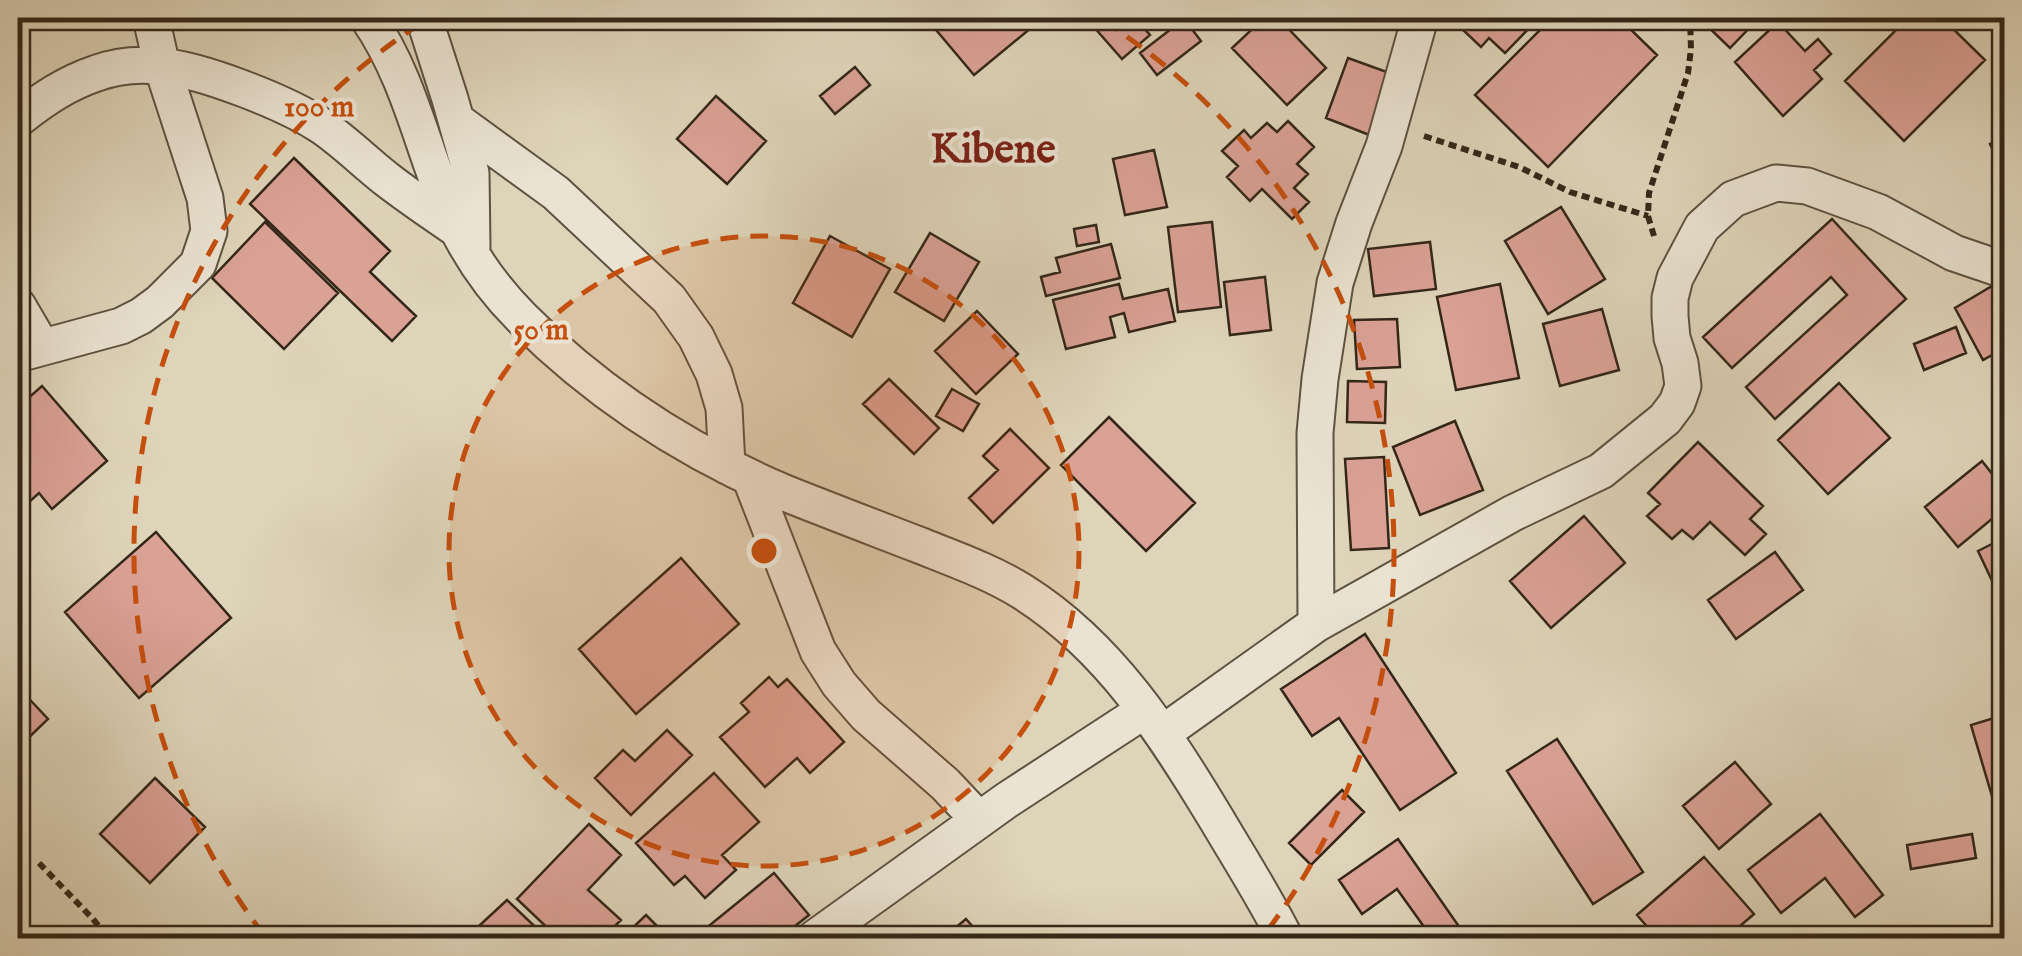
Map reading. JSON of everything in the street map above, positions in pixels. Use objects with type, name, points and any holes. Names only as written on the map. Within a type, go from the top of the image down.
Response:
[{"type":"street","points":[[18,306],[30,351],[122,326],[160,302],[198,264],[208,231],[205,198],[162,66],[151,18]]},
{"type":"street","points":[[368,18],[398,70],[445,201],[466,244],[520,317],[638,415],[739,472],[964,562],[1021,591],[1072,627],[1108,662],[1154,721],[1285,938]]},
{"type":"street","points":[[424,18],[470,172],[466,244]]},
{"type":"street","points":[[1316,624],[1315,433],[1335,282],[1384,146],[1420,18]]},
{"type":"street","points":[[18,118],[47,96],[100,71],[136,65],[162,66],[207,77],[266,98],[322,127],[466,244]]},
{"type":"street","points":[[457,121],[556,193],[669,299],[696,338],[714,374],[739,472],[818,651],[839,684],[866,714],[979,820]]},
{"type":"street","points":[[815,938],[979,820],[1496,522],[1601,470],[1665,419],[1683,386],[1670,316],[1675,278],[1702,227],[1732,199],[1776,184],[1807,186],[1878,212],[1954,253],[2004,270]]},
{"type":"path","points":[[1675,278],[1656,242],[1648,216],[1649,193],[1688,73],[1690,18]]},
{"type":"path","points":[[1390,126],[1519,167],[1570,192],[1648,216]]},
{"type":"path","points":[[39,863],[108,938]]},
{"type":"building","points":[[926,18],[1043,18],[974,75]]},
{"type":"building","points":[[1086,18],[1135,18],[1150,35],[1122,59]]},
{"type":"building","points":[[1264,18],[1278,18],[1326,68],[1287,105],[1232,48]]},
{"type":"building","points":[[1472,18],[1539,18],[1505,53],[1489,38],[1481,47],[1461,28]]},
{"type":"building","points":[[1552,18],[1619,18],[1657,55],[1548,167],[1475,95]]},
{"type":"building","points":[[1759,18],[1730,48],[1702,21]]},
{"type":"building","points":[[1908,18],[1942,18],[1985,60],[1904,141],[1845,81]]},
{"type":"building","points":[[1184,19],[1201,41],[1157,75],[1140,53]]},
{"type":"building","points":[[1778,22],[1805,51],[1818,39],[1831,54],[1814,70],[1822,79],[1783,116],[1735,62]]},
{"type":"building","points":[[1348,58],[1395,75],[1372,136],[1326,118]]},
{"type":"building","points":[[855,67],[870,85],[835,114],[820,96]]},
{"type":"building","points":[[716,96],[766,141],[727,184],[677,139]]},
{"type":"building","points":[[1288,121],[1314,147],[1297,164],[1308,174],[1294,188],[1309,202],[1292,219],[1262,189],[1250,201],[1227,177],[1238,166],[1222,151],[1244,130],[1251,138],[1267,123],[1277,132]]},
{"type":"building","points":[[2004,136],[2004,172],[1990,144]]},
{"type":"building","points":[[1154,150],[1167,207],[1125,215],[1113,159]]},
{"type":"building","points":[[294,158],[390,251],[370,272],[416,316],[392,341],[250,204]]},
{"type":"building","points":[[1561,207],[1605,279],[1548,314],[1505,241]]},
{"type":"building","points":[[1832,219],[1906,299],[1775,419],[1746,387],[1847,295],[1831,277],[1732,368],[1703,337]]},
{"type":"building","points":[[265,222],[338,293],[284,349],[212,278]]},
{"type":"building","points":[[1212,222],[1221,307],[1178,312],[1168,227]]},
{"type":"building","points":[[1096,225],[1099,242],[1077,246],[1074,229]]},
{"type":"building","points":[[930,233],[979,262],[944,321],[895,292]]},
{"type":"building","points":[[830,236],[890,269],[852,337],[793,303]]},
{"type":"building","points":[[1430,242],[1436,289],[1374,296],[1368,249]]},
{"type":"building","points":[[1111,244],[1120,278],[1046,296],[1041,277],[1060,272],[1056,258]]},
{"type":"building","points":[[1265,277],[1271,330],[1230,335],[1224,282]]},
{"type":"building","points":[[1119,284],[1123,299],[1168,289],[1175,321],[1129,332],[1124,313],[1110,317],[1115,337],[1066,349],[1053,300]]},
{"type":"building","points":[[1500,284],[1519,378],[1456,390],[1437,297]]},
{"type":"building","points":[[1992,286],[2004,307],[2004,351],[1983,360],[1955,308]]},
{"type":"building","points":[[1602,309],[1619,370],[1560,386],[1543,324]]},
{"type":"building","points":[[977,311],[1018,354],[976,394],[935,351]]},
{"type":"building","points":[[1397,319],[1400,367],[1357,369],[1354,320]]},
{"type":"building","points":[[1956,327],[1966,353],[1924,370],[1914,344]]},
{"type":"building","points":[[889,379],[939,428],[914,454],[863,404]]},
{"type":"building","points":[[1348,381],[1386,382],[1385,423],[1347,422]]},
{"type":"building","points":[[1839,383],[1890,438],[1828,494],[1778,440]]},
{"type":"building","points":[[42,386],[107,461],[52,509],[39,493],[18,512],[18,407]]},
{"type":"building","points":[[952,389],[979,404],[963,431],[936,416]]},
{"type":"building","points":[[1109,417],[1195,503],[1146,551],[1061,465]]},
{"type":"building","points":[[1455,421],[1483,490],[1420,515],[1393,447]]},
{"type":"building","points":[[1010,429],[1049,468],[993,523],[969,498],[998,470],[983,456]]},
{"type":"building","points":[[1698,442],[1763,506],[1750,519],[1766,534],[1745,555],[1710,522],[1693,539],[1682,530],[1672,539],[1647,516],[1660,504],[1648,493]]},
{"type":"building","points":[[1384,457],[1389,548],[1351,550],[1345,459]]},
{"type":"building","points":[[1982,461],[2004,489],[2004,509],[1958,547],[1925,507]]},
{"type":"building","points":[[1584,516],[1625,563],[1551,628],[1510,581]]},
{"type":"building","points":[[156,532],[231,618],[139,698],[65,612]]},
{"type":"building","points":[[2004,538],[2004,585],[1996,589],[1978,551]]},
{"type":"building","points":[[1775,552],[1803,590],[1736,639],[1708,600]]},
{"type":"building","points":[[681,558],[739,624],[636,714],[579,649]]},
{"type":"building","points":[[1365,634],[1456,773],[1400,810],[1339,718],[1312,736],[1281,689]]},
{"type":"building","points":[[769,677],[778,687],[787,679],[844,742],[810,773],[797,758],[765,787],[720,737],[749,712],[741,703]]},
{"type":"building","points":[[18,687],[48,719],[18,748]]},
{"type":"building","points":[[2004,715],[2004,837],[1971,725]]},
{"type":"building","points":[[667,730],[692,755],[631,815],[595,778],[623,750],[635,761]]},
{"type":"building","points":[[1557,739],[1643,872],[1593,904],[1507,771]]},
{"type":"building","points":[[1735,762],[1771,804],[1719,849],[1683,806]]},
{"type":"building","points":[[714,773],[759,822],[722,855],[736,870],[705,898],[685,876],[674,885],[636,843]]},
{"type":"building","points":[[155,778],[205,827],[150,883],[100,834]]},
{"type":"building","points":[[1342,790],[1364,812],[1311,865],[1289,843]]},
{"type":"building","points":[[1820,814],[1883,895],[1855,917],[1825,878],[1781,913],[1748,870]]},
{"type":"building","points":[[589,824],[621,855],[588,890],[621,920],[603,938],[558,938],[517,899]]},
{"type":"building","points":[[1972,834],[1976,858],[1911,869],[1907,845]]},
{"type":"building","points":[[1398,839],[1467,938],[1432,938],[1397,889],[1362,914],[1339,880]]},
{"type":"building","points":[[1704,857],[1754,914],[1726,938],[1709,938],[1700,928],[1689,938],[1657,938],[1637,915]]},
{"type":"building","points":[[774,873],[809,915],[780,938],[694,938]]},
{"type":"building","points":[[507,900],[547,938],[466,938]]},
{"type":"building","points":[[646,915],[669,938],[624,936]]},
{"type":"building","points":[[966,919],[983,938],[943,938]]},
{"type":"waterway","points":[[1983,938],[2004,932]]},
{"type":"district","name":"Kibene","points":[[993,147]]}]
